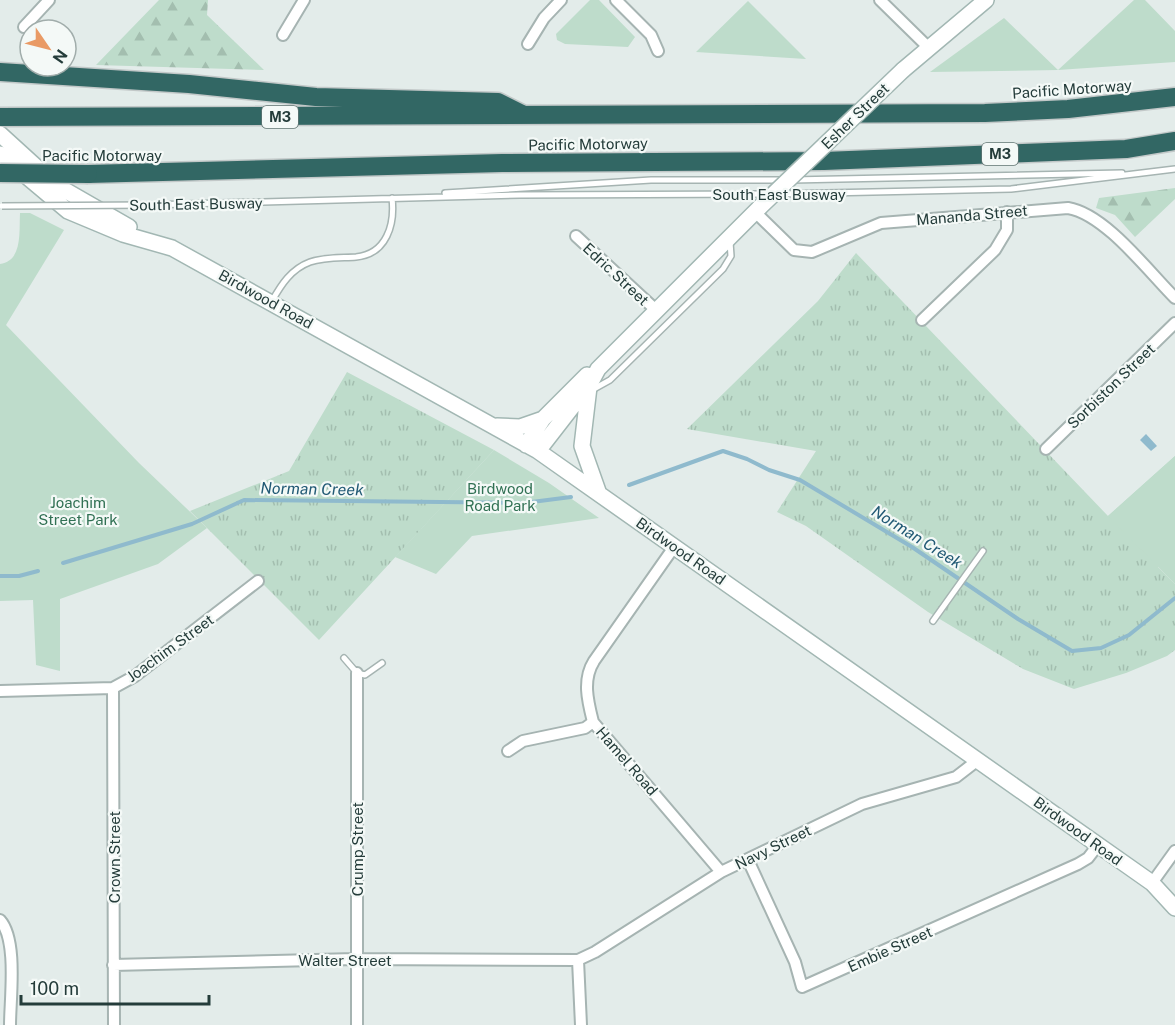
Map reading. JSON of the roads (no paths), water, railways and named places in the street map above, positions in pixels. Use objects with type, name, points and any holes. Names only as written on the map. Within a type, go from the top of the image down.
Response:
[{"type":"highway","points":[[0,72],[189,84],[316,96],[498,102],[526,116]]},
{"type":"highway","name":"Pacific Motorway","points":[[0,117],[985,113],[1068,109],[1175,97]]},
{"type":"highway","name":"Pacific Motorway","points":[[0,173],[88,174],[502,163],[824,161],[1126,149],[1175,141]]},
{"type":"main road","name":"Esher Street","points":[[532,448],[543,420],[582,378],[598,369],[729,237],[903,70],[986,0]]},
{"type":"main road","name":"Birdwood Road","points":[[0,134],[56,185],[156,242]]},
{"type":"main road","name":"Birdwood Road","points":[[0,154],[68,211],[123,234],[172,248],[532,448],[1098,845],[1152,884],[1175,908]]},
{"type":"main road","name":"Esher Street","points":[[532,448],[589,387],[598,369]]},
{"type":"main road","points":[[589,387],[581,438],[583,456],[599,494]]},
{"type":"main road","points":[[491,424],[520,427],[543,420]]},
{"type":"street","points":[[33,18],[50,0]]},
{"type":"street","points":[[283,35],[304,0]]},
{"type":"street","points":[[528,44],[544,18],[561,0]]},
{"type":"street","points":[[616,0],[651,35],[657,51]]},
{"type":"street","points":[[880,0],[929,48]]},
{"type":"street","name":"Mananda Street","points":[[758,210],[794,250],[812,252],[881,223],[1068,208],[1082,210],[1099,220],[1175,298]]},
{"type":"street","points":[[922,320],[995,250],[1007,230],[1007,212]]},
{"type":"street","name":"Edric Street","points":[[576,236],[657,311]]},
{"type":"street","name":"Sorbiston Street","points":[[1046,449],[1175,323]]},
{"type":"street","name":"Hamel Road","points":[[674,547],[589,669],[587,690],[593,722],[721,872]]},
{"type":"street","name":"Joachim Street","points":[[0,691],[113,688],[135,676],[258,581]]},
{"type":"street","name":"Crump Street","points":[[357,673],[357,1025]]},
{"type":"street","name":"Crown Street","points":[[113,688],[115,700],[114,1025]]},
{"type":"street","points":[[508,751],[523,741],[585,728],[593,722]]},
{"type":"street","name":"Navy Street","points":[[578,960],[595,952],[721,872],[862,804],[956,777],[978,760]]},
{"type":"street","name":"Embie Street","points":[[748,860],[795,962],[802,987],[1078,864],[1088,858],[1098,845]]},
{"type":"street","points":[[1152,884],[1175,851]]},
{"type":"street","points":[[0,920],[5,926],[10,951],[10,1025]]},
{"type":"street","name":"Walter Street","points":[[113,965],[356,959],[578,960]]},
{"type":"street","points":[[578,960],[581,975],[581,1025]]},
{"type":"lane","name":"South East Busway","points":[[1,206],[149,205],[392,198],[877,194],[1011,189],[1175,170]]},
{"type":"lane","name":"South East Busway","points":[[392,198],[520,187],[651,180],[922,179],[1165,171]]},
{"type":"lane","points":[[272,302],[283,282],[304,265],[331,258],[359,257],[375,250],[391,231],[392,198]]},
{"type":"lane","name":"Esher Street","points":[[589,387],[599,388],[610,380],[723,269],[731,256],[729,237]]},
{"type":"lane","points":[[933,621],[983,551]]},
{"type":"lane","points":[[344,658],[357,673],[365,675],[382,663]]},
{"type":"water","points":[[1146,434],[1157,446],[1151,451],[1140,440]]},
{"type":"waterway","name":"Norman Creek","points":[[629,485],[723,451],[747,459],[769,470],[800,480],[912,547],[1018,619],[1072,651],[1101,648],[1129,635],[1175,598]]},
{"type":"waterway","name":"Norman Creek","points":[[63,563],[192,524],[244,500],[524,503],[571,497]]},
{"type":"waterway","name":"Norman Creek","points":[[0,576],[19,576],[38,571]]},
{"type":"park label","name":"Birdwood Road Park","points":[[500,496]]},
{"type":"park label","name":"Joachim Street Park","points":[[78,510]]}]
